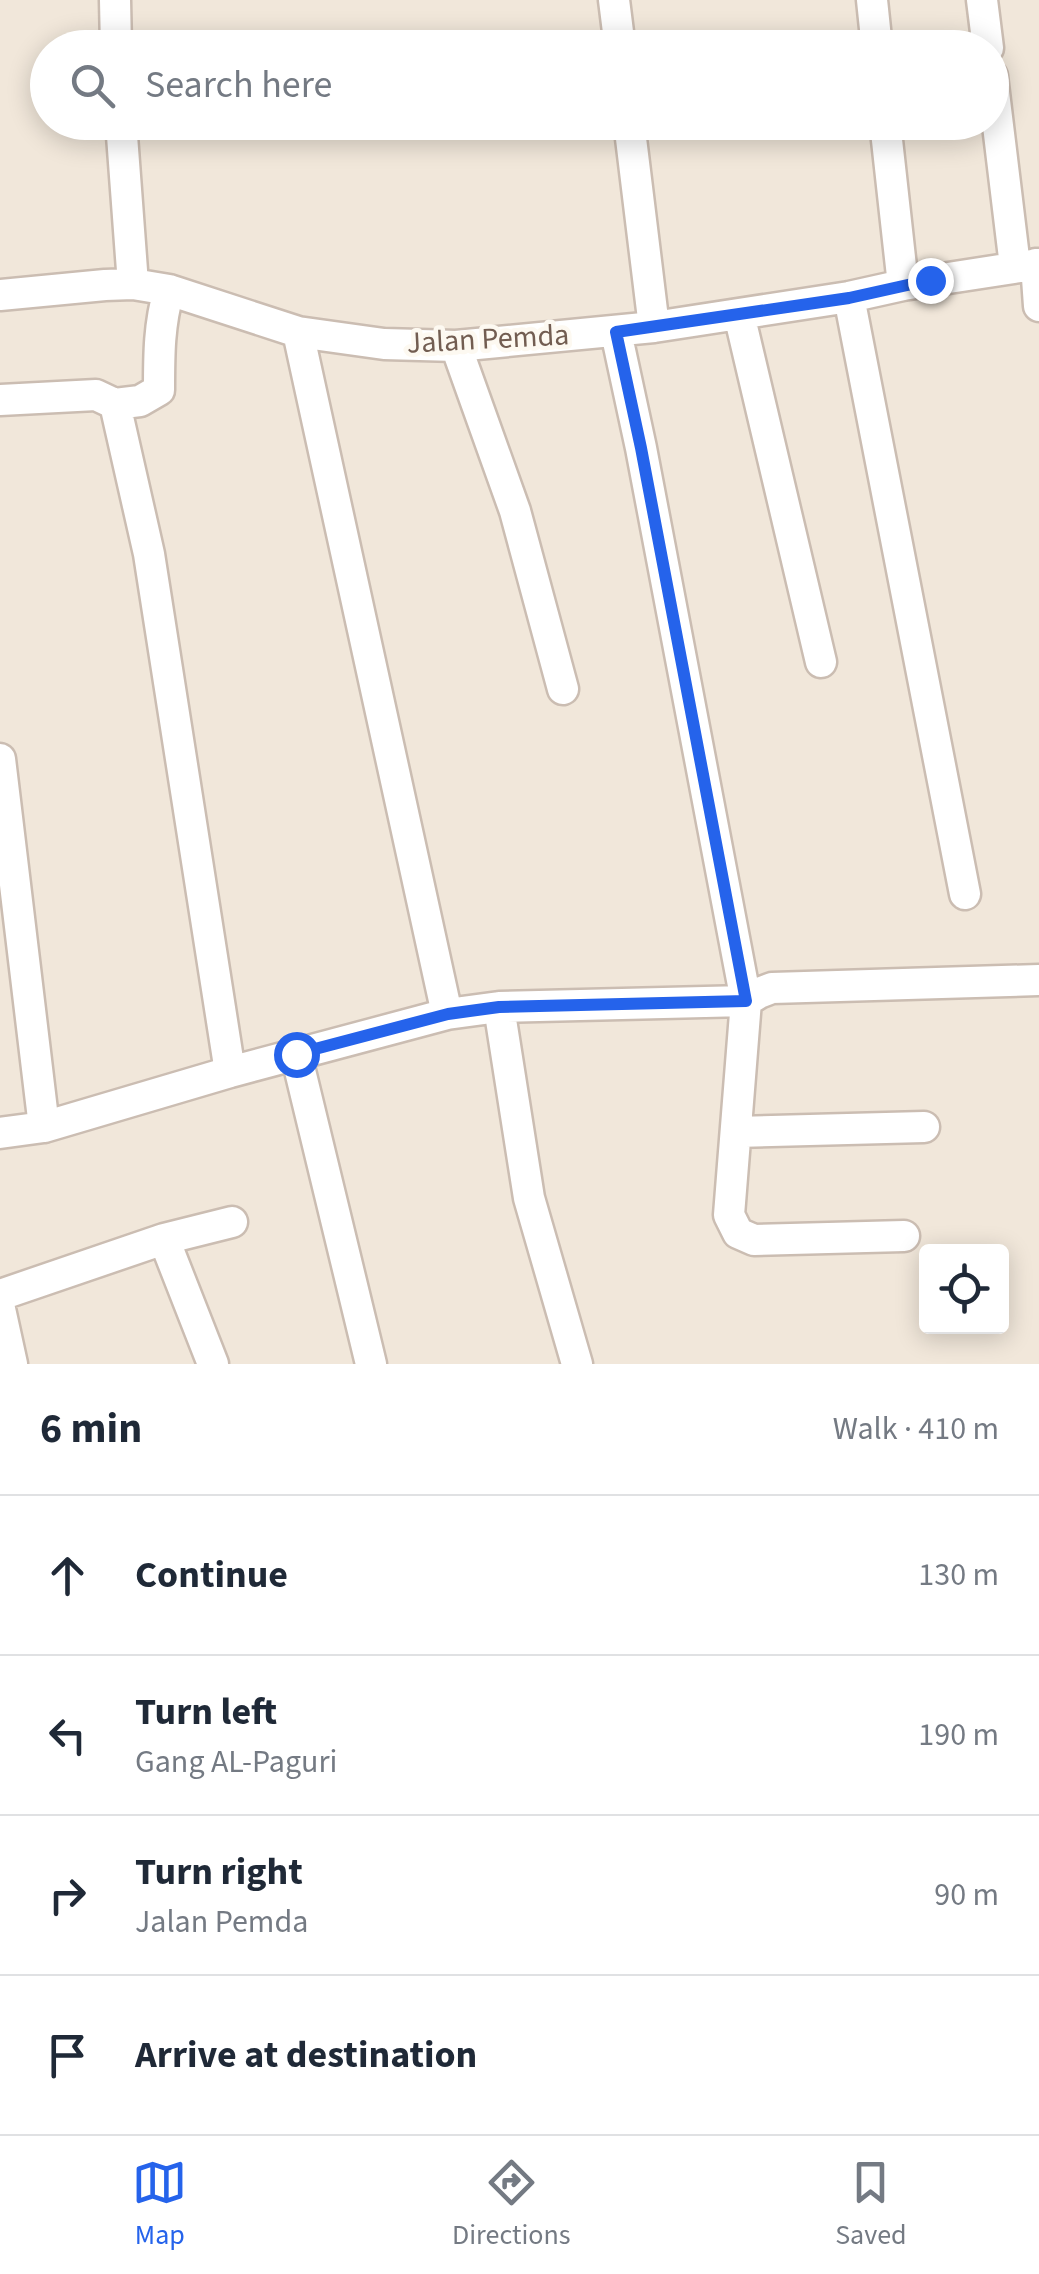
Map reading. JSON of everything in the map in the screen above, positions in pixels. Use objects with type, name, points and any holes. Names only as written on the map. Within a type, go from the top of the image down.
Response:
[{"type":"street","points":[[115,0],[116,30]]},
{"type":"street","points":[[614,0],[618,30]]},
{"type":"street","points":[[872,0],[875,30]]},
{"type":"street","points":[[982,0],[986,30]]},
{"type":"street","points":[[122,140],[133,284]]},
{"type":"street","points":[[631,140],[654,326]]},
{"type":"street","points":[[888,140],[903,285]]},
{"type":"street","points":[[1005,140],[1039,306]]},
{"type":"street","name":"Jalan Pemda","points":[[0,296],[133,284],[169,290],[298,332],[384,344],[456,346],[616,332],[849,298],[903,285],[1030,265]]},
{"type":"street","points":[[0,400],[96,396],[114,404],[140,401],[160,390],[159,338],[169,290]]},
{"type":"street","points":[[849,298],[965,894]]},
{"type":"street","points":[[739,314],[821,662]]},
{"type":"street","points":[[298,332],[448,1014]]},
{"type":"street","points":[[616,332],[746,1001],[729,1214],[738,1233],[754,1240],[904,1236]]},
{"type":"street","points":[[456,346],[515,511],[563,689]]},
{"type":"street","points":[[114,404],[149,554],[230,1072]]},
{"type":"street","points":[[0,760],[44,1127]]},
{"type":"street","points":[[0,1133],[44,1127],[448,1014],[499,1007],[746,1001],[772,988],[1039,980]]},
{"type":"street","points":[[499,1007],[529,1198],[577,1364]]},
{"type":"street","points":[[296,1054],[370,1364]]},
{"type":"street","points":[[736,1132],[924,1127]]},
{"type":"street","points":[[0,1296],[164,1239],[232,1222]]},
{"type":"street","points":[[164,1239],[213,1364]]},
{"type":"street","points":[[0,1310],[12,1364]]},
{"type":"shaded area","points":[[0,0],[1039,0],[1039,1364],[0,1364]]},
{"type":"route","points":[[296,1054],[448,1014],[499,1007],[746,1001],[616,332],[849,298],[930,280]]}]
